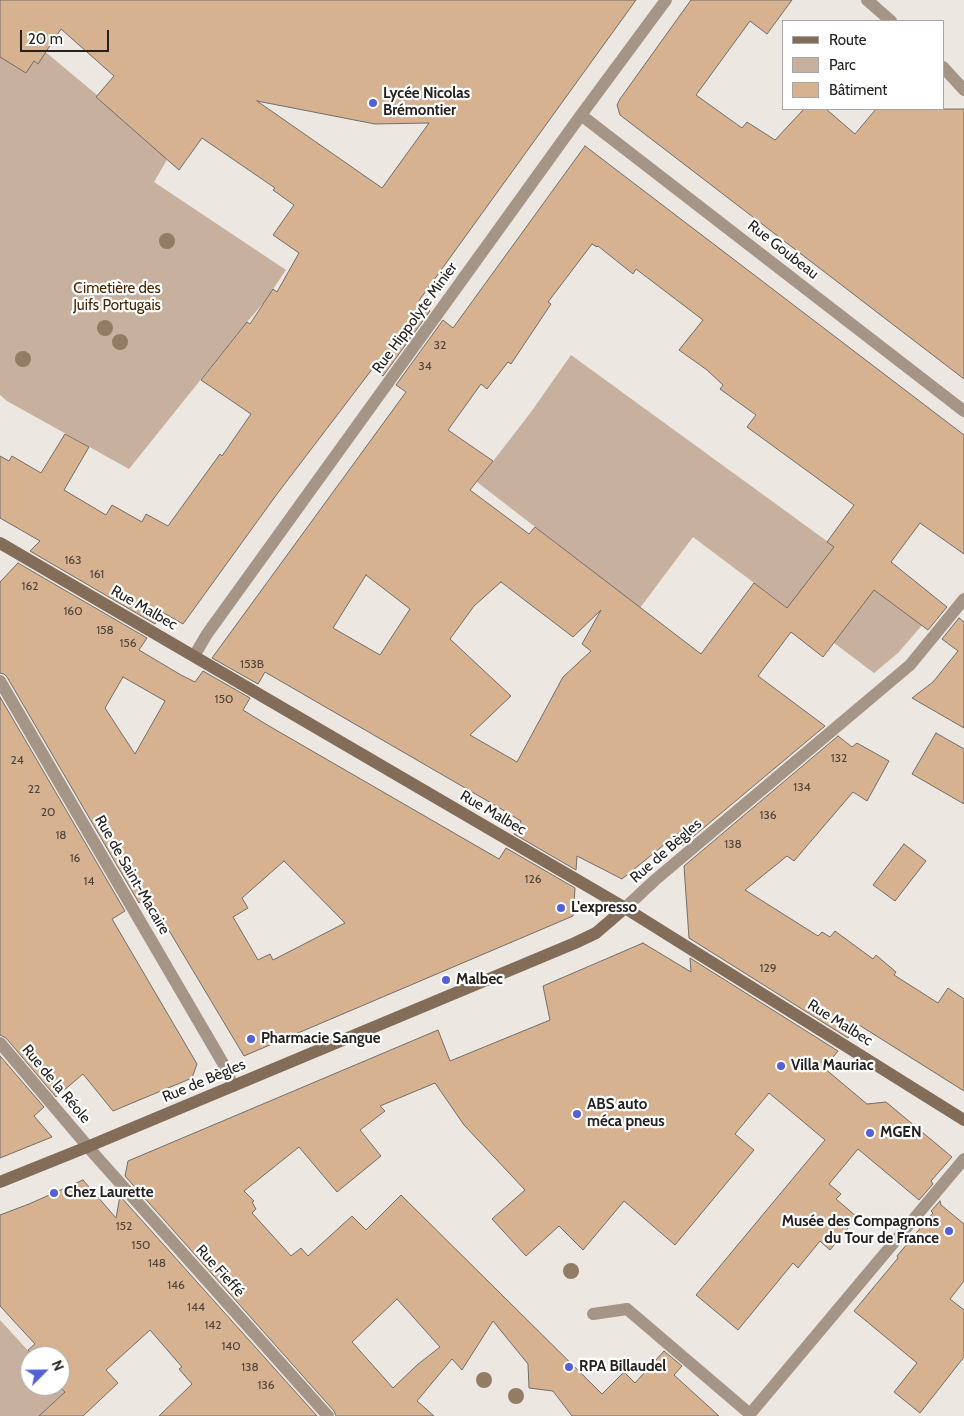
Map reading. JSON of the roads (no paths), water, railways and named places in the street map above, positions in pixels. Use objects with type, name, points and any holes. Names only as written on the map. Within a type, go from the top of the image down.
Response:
[{"type":"street","name":"Rue Hippolyte Minier","points":[[194,656],[207,634],[666,0]]},
{"type":"street","points":[[867,0],[890,20]]},
{"type":"street","points":[[944,68],[964,90]]},
{"type":"street","name":"Rue Goubeau","points":[[581,115],[964,410]]},
{"type":"street","name":"Rue Malbec","points":[[0,543],[625,908],[964,1120]]},
{"type":"street","name":"Rue de Bègles","points":[[0,1182],[596,933],[655,880],[910,665],[964,599]]},
{"type":"street","name":"Rue de Saint-Macaire","points":[[0,681],[224,1065],[233,1086]]},
{"type":"street","name":"Rue de la Réole","points":[[0,1043],[87,1147]]},
{"type":"street","name":"Rue Fieffé","points":[[87,1147],[328,1416]]},
{"type":"street","points":[[593,1314],[627,1309],[750,1414],[964,1159]]},
{"type":"place","name":"Lycée Nicolas Brémontier","points":[[373,103]]},
{"type":"place","name":"L'expresso","points":[[561,908]]},
{"type":"place","name":"Malbec","points":[[446,980]]},
{"type":"place","name":"Pharmacie Sangue","points":[[251,1039]]},
{"type":"place","name":"Villa Mauriac","points":[[781,1066]]},
{"type":"place","name":"ABS auto méca pneus","points":[[577,1114]]},
{"type":"place","name":"MGEN","points":[[870,1133]]},
{"type":"place","name":"Chez Laurette","points":[[54,1193]]},
{"type":"place","name":"Musée des Compagnons du Tour de France","points":[[949,1231]]},
{"type":"place","name":"RPA Billaudel","points":[[569,1367]]},
{"type":"park label","name":"Cimetière des Juifs Portugais","points":[[117,298]]}]
